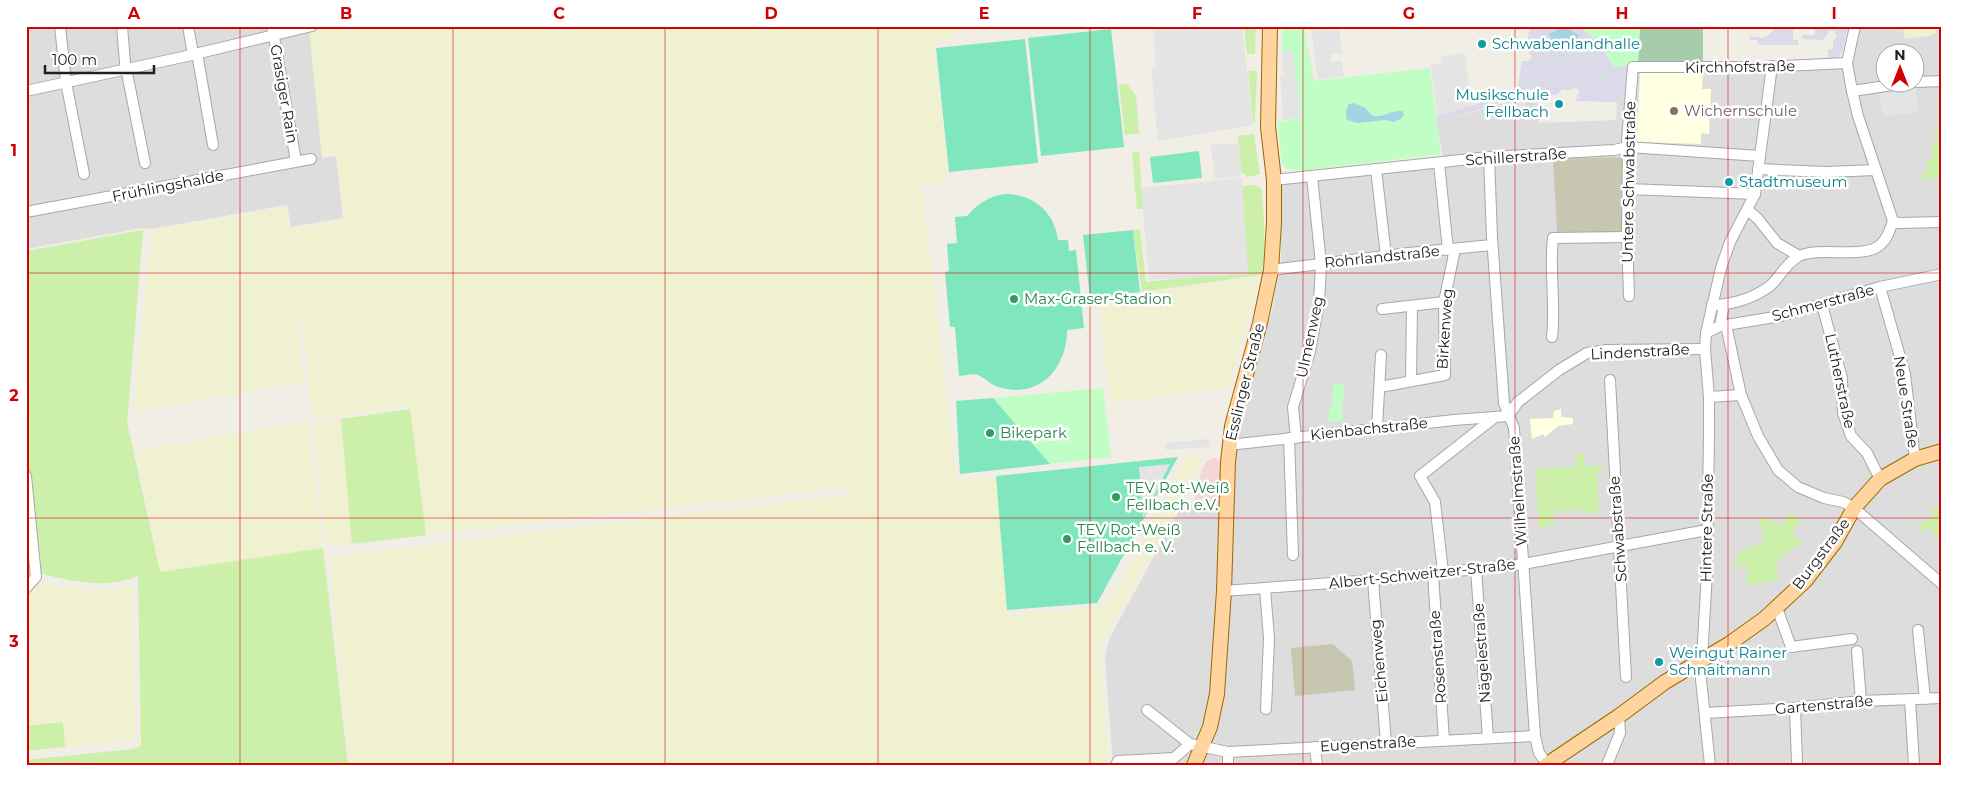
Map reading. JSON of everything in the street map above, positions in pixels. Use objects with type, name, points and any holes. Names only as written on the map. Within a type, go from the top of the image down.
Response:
[{"type":"main road","name":"Esslinger Straße","points":[[1194,765],[1196,745],[1210,727],[1217,694],[1224,591],[1229,445],[1236,406],[1260,323],[1271,270],[1274,180],[1268,127],[1270,26]]},
{"type":"main road","name":"Burgstraße","points":[[1547,764],[1619,716],[1665,682],[1729,644],[1777,608],[1805,581],[1834,542],[1854,508],[1880,479],[1915,459],[1942,451]]},
{"type":"street","points":[[60,26],[66,82],[84,174]]},
{"type":"street","points":[[122,26],[126,69],[145,164]]},
{"type":"street","points":[[188,26],[213,146]]},
{"type":"street","points":[[26,91],[195,54],[272,31],[312,26]]},
{"type":"street","points":[[1712,305],[1724,305],[1746,299],[1770,286],[1786,267],[1799,256],[1818,252],[1872,251],[1887,237],[1893,221],[1852,91],[1847,63],[1855,26]]},
{"type":"street","name":"Grasiger Rain","points":[[272,31],[296,161]]},
{"type":"street","name":"Kirchhofstraße","points":[[1633,67],[1772,66],[1847,63]]},
{"type":"street","name":"Hintere Straße","points":[[1710,765],[1700,660],[1707,572],[1709,397],[1705,349],[1706,333],[1721,268],[1730,242],[1755,194],[1772,66]]},
{"type":"street","name":"Untere Schwabstraße","points":[[1629,296],[1627,140],[1633,67]]},
{"type":"street","points":[[1926,82],[1942,81]]},
{"type":"street","points":[[1852,91],[1876,88]]},
{"type":"street","name":"Schillerstraße","points":[[1274,180],[1489,157],[1614,150],[1628,147],[1760,156]]},
{"type":"street","name":"Wilhelmstraße","points":[[1489,157],[1492,245],[1504,403],[1514,428],[1535,736],[1539,753],[1547,764]]},
{"type":"street","name":"Frühlingshalde","points":[[26,212],[310,159]]},
{"type":"street","name":"Birkenweg","points":[[1380,387],[1445,375],[1444,302],[1451,250],[1439,163]]},
{"type":"street","points":[[1376,169],[1386,256]]},
{"type":"street","points":[[1758,169],[1826,172],[1876,170]]},
{"type":"street","name":"Ulmenweg","points":[[1293,555],[1292,438],[1294,407],[1319,303],[1320,264],[1312,176]]},
{"type":"street","points":[[1628,190],[1755,194]]},
{"type":"street","points":[[1748,210],[1758,219],[1777,243],[1799,256]]},
{"type":"street","points":[[1893,221],[1898,223],[1942,222]]},
{"type":"street","points":[[1552,337],[1554,323],[1551,257],[1553,238],[1627,237]]},
{"type":"street","name":"Rohrlandstraße","points":[[1271,270],[1492,245]]},
{"type":"street","name":"Schmerstraße","points":[[1706,333],[1723,325],[1781,316],[1880,287],[1942,274]]},
{"type":"street","name":"Neue Straße","points":[[1880,287],[1905,374],[1915,459]]},
{"type":"street","points":[[1382,309],[1444,302]]},
{"type":"street","points":[[1724,305],[1723,325],[1741,395],[1758,436],[1778,470],[1798,487],[1824,498],[1843,502],[1854,508],[1942,584]]},
{"type":"street","name":"Lutherstraße","points":[[1822,305],[1842,378],[1843,413],[1851,436],[1867,453],[1880,479]]},
{"type":"street","points":[[1411,381],[1412,307]]},
{"type":"street","name":"Lindenstraße","points":[[1508,416],[1518,402],[1559,370],[1581,356],[1597,351],[1705,349]]},
{"type":"street","points":[[1377,428],[1381,355]]},
{"type":"street","name":"Schwabstraße","points":[[1610,380],[1612,449],[1620,545],[1626,677]]},
{"type":"street","points":[[1709,397],[1741,395]]},
{"type":"street","name":"Kienbachstraße","points":[[1229,445],[1377,428],[1508,416]]},
{"type":"street","name":"Rosenstraße","points":[[1444,740],[1435,502],[1420,476],[1496,417]]},
{"type":"street","points":[[26,476],[36,578],[26,588]]},
{"type":"street","name":"Albert-Schweitzer-Straße","points":[[1224,591],[1373,580],[1523,564],[1707,530]]},
{"type":"street","name":"Nägelestraße","points":[[1476,569],[1488,738]]},
{"type":"street","name":"Eichenweg","points":[[1373,580],[1386,743]]},
{"type":"street","points":[[1265,589],[1269,638],[1266,708]]},
{"type":"street","points":[[1777,608],[1792,647],[1852,639]]},
{"type":"street","points":[[1918,630],[1925,699]]},
{"type":"street","points":[[1857,651],[1860,701]]},
{"type":"street","name":"Gartenstraße","points":[[1705,713],[1795,708],[1860,701],[1942,698]]},
{"type":"street","points":[[1910,699],[1914,765]]},
{"type":"street","points":[[1795,708],[1797,762]]},
{"type":"street","name":"Eugenstraße","points":[[1147,710],[1196,745],[1228,752],[1535,736]]},
{"type":"street","points":[[1607,765],[1620,733],[1619,716]]},
{"type":"street","points":[[1116,765],[1118,761],[1174,758],[1196,745]]},
{"type":"street","points":[[1315,747],[1317,765]]},
{"type":"street","points":[[1228,752],[1228,765]]},
{"type":"shaded area","points":[[26,26],[309,26],[322,158],[336,156],[343,218],[291,227],[287,205],[26,249]]},
{"type":"shaded area","points":[[323,26],[958,26],[958,31],[934,47],[949,181],[922,186],[956,479],[996,476],[1008,615],[1094,608],[1109,603],[1185,458],[1204,457],[1099,650],[1108,763],[1075,765],[350,765],[329,557],[848,495],[849,487],[426,535],[409,405],[315,419],[312,415],[303,325],[298,326],[304,382],[133,412],[152,231],[287,206],[290,230],[345,220],[336,156],[339,156],[339,152],[322,155],[309,29]]},
{"type":"shaded area","points":[[1153,26],[1242,26],[1253,125],[1158,141],[1151,68],[1156,67]]},
{"type":"shaded area","points":[[1308,26],[1327,26],[1328,31],[1339,30],[1342,53],[1330,54],[1331,62],[1342,61],[1344,76],[1318,80],[1311,29],[1308,29]]},
{"type":"shaded area","points":[[1530,26],[1581,26],[1604,50],[1613,67],[1632,65],[1626,95],[1617,102],[1575,101],[1579,93],[1578,89],[1575,88],[1563,89],[1556,95],[1551,95],[1550,90],[1540,90],[1437,123],[1436,117],[1517,91],[1522,61],[1529,61],[1532,56],[1526,49]]},
{"type":"shaded area","points":[[1640,26],[1703,26],[1703,62],[1638,62]]},
{"type":"shaded area","points":[[1774,26],[1793,26],[1793,40],[1798,40],[1798,45],[1758,45],[1757,40],[1750,40],[1750,36],[1766,37],[1773,31]]},
{"type":"shaded area","points":[[1815,26],[1848,26],[1843,50],[1837,60],[1829,62],[1828,49],[1833,49],[1833,42],[1837,35],[1834,31],[1829,31],[1823,40],[1802,39],[1802,35],[1815,35]]},
{"type":"shaded area","points":[[1856,26],[1942,26],[1942,765],[1113,765],[1105,658],[1109,639],[1182,505],[1234,505],[1236,452],[1244,403],[1271,315],[1281,262],[1281,184],[1443,156],[1437,123],[1537,93],[1539,123],[1616,120],[1617,102],[1626,95],[1635,69],[1850,67]]},
{"type":"shaded area","points":[[1903,26],[1942,26],[1942,29],[1930,36],[1904,39]]},
{"type":"shaded area","points":[[1292,50],[1302,118],[1283,120],[1280,75],[1283,75],[1282,51]]},
{"type":"shaded area","points":[[1465,53],[1471,106],[1437,117],[1431,64],[1441,63],[1441,57]]},
{"type":"shaded area","name":"Wichernschule","points":[[1640,71],[1703,73],[1702,89],[1711,89],[1709,134],[1701,133],[1701,144],[1637,142]]},
{"type":"shaded area","points":[[1878,92],[1916,92],[1919,112],[1883,116]]},
{"type":"shaded area","points":[[1525,101],[1525,107],[1529,107],[1529,113],[1525,113],[1525,119],[1513,120],[1511,102]]},
{"type":"shaded area","points":[[1238,143],[1241,176],[1215,179],[1211,145]]},
{"type":"shaded area","points":[[1622,157],[1623,232],[1557,233],[1553,159]]},
{"type":"shaded area","points":[[1242,178],[1248,274],[1149,280],[1141,188]]},
{"type":"shaded area","points":[[1254,278],[1258,281],[1252,308],[1228,387],[1112,403],[1105,364],[1100,300]]},
{"type":"shaded area","points":[[1561,409],[1561,417],[1573,418],[1573,424],[1558,426],[1545,437],[1543,434],[1532,439],[1530,419],[1553,418],[1554,411]]},
{"type":"shaded area","points":[[341,419],[352,544],[329,546],[325,543],[313,424]]},
{"type":"shaded area","points":[[308,421],[323,548],[160,572],[137,451]]},
{"type":"shaded area","points":[[1209,439],[1210,447],[1166,450],[1166,443]]},
{"type":"shaded area","points":[[1212,458],[1217,458],[1218,462],[1221,462],[1221,505],[1197,504],[1195,500],[1196,490],[1202,470],[1206,462]]},
{"type":"shaded area","points":[[1170,464],[1143,518],[1139,467]]},
{"type":"shaded area","points":[[38,583],[84,589],[112,589],[128,584],[132,586],[135,740],[65,747],[63,722],[26,726],[26,596]]},
{"type":"shaded area","points":[[1333,644],[1352,661],[1355,690],[1295,696],[1291,648]]},
{"type":"green space","points":[[1244,26],[1256,26],[1255,54],[1247,54]]},
{"type":"green space","points":[[1282,26],[1304,26],[1314,81],[1430,68],[1441,154],[1303,171],[1285,168],[1282,164],[1277,122],[1302,118],[1292,51],[1282,51]]},
{"type":"green space","points":[[1581,26],[1640,26],[1638,62],[1632,65],[1613,67],[1604,50]]},
{"type":"green space","points":[[1111,29],[1124,147],[1041,156],[1028,38]]},
{"type":"green space","points":[[1025,39],[1038,163],[949,172],[936,48]]},
{"type":"green space","points":[[1248,71],[1257,71],[1255,122],[1253,122]]},
{"type":"green space","points":[[1119,84],[1127,84],[1136,96],[1139,133],[1125,135]]},
{"type":"green space","points":[[1942,108],[1942,177],[1923,180],[1921,173],[1928,172],[1926,161],[1933,159],[1931,145],[1939,140],[1933,128],[1940,124],[1937,109]]},
{"type":"green space","points":[[1254,134],[1260,174],[1248,177],[1241,172],[1238,136]]},
{"type":"green space","points":[[1199,151],[1202,178],[1153,183],[1150,157]]},
{"type":"green space","points":[[1139,152],[1143,209],[1137,209],[1132,153]]},
{"type":"green space","points":[[1254,185],[1262,191],[1264,258],[1260,275],[1142,292],[1133,230],[1140,229],[1146,282],[1248,271],[1241,190],[1234,187]]},
{"type":"green space","name":"Max-Graser-Stadion","points":[[1004,194],[1024,197],[1040,206],[1052,221],[1058,240],[1068,240],[1069,251],[1076,250],[1084,328],[1067,330],[1066,344],[1062,356],[1057,367],[1049,377],[1040,384],[1016,390],[998,387],[976,374],[959,376],[955,327],[950,327],[945,272],[949,271],[947,244],[957,243],[955,217],[967,216],[983,202]]},
{"type":"green space","points":[[143,230],[127,422],[160,572],[323,548],[348,765],[26,765],[26,760],[133,749],[141,746],[138,576],[114,582],[89,583],[40,573],[26,450],[26,251]]},
{"type":"green space","points":[[1133,230],[1140,292],[1090,298],[1083,235]]},
{"type":"green space","points":[[1334,383],[1345,385],[1343,402],[1339,406],[1342,406],[1343,421],[1328,422],[1329,407],[1334,406],[1331,403]]},
{"type":"green space","points":[[1103,388],[1111,457],[1050,464],[993,398]]},
{"type":"green space","name":"Bikepark","points":[[993,398],[1050,464],[960,474],[956,401]]},
{"type":"green space","points":[[410,409],[426,535],[352,544],[341,419]]},
{"type":"green space","points":[[1576,454],[1584,454],[1585,466],[1604,466],[1603,469],[1597,471],[1599,512],[1586,514],[1580,509],[1557,511],[1554,512],[1554,525],[1546,526],[1544,530],[1539,529],[1535,468],[1575,467]]},
{"type":"green space","name":"TEV Rot-Weiß Fellbach e. V.","points":[[1178,457],[1097,603],[1007,610],[996,476]]},
{"type":"green space","points":[[1942,505],[1942,534],[1933,535],[1932,529],[1918,531],[1918,526],[1933,514],[1931,510]]},
{"type":"green space","points":[[1790,512],[1801,519],[1792,534],[1802,541],[1794,550],[1792,548],[1775,564],[1779,579],[1746,586],[1747,565],[1734,567],[1733,562],[1738,561],[1737,552],[1765,542],[1759,519],[1764,517],[1782,526]]},
{"type":"green space","points":[[63,722],[65,747],[26,751],[26,726]]},
{"type":"water","points":[[1564,26],[1579,35],[1573,49],[1569,43],[1553,43],[1549,34]]},
{"type":"water","points":[[1354,103],[1364,107],[1373,116],[1394,111],[1402,111],[1404,114],[1402,118],[1394,122],[1386,120],[1357,123],[1347,120],[1346,115],[1349,104]]},
{"type":"place","name":"Schwabenlandhalle","points":[[1482,44]]},
{"type":"place","name":"Musikschule Fellbach","points":[[1559,104]]},
{"type":"place","name":"Wichernschule","points":[[1674,111]]},
{"type":"place","name":"Stadtmuseum","points":[[1729,182]]},
{"type":"place","name":"Max-Graser-Stadion","points":[[1014,299]]},
{"type":"place","name":"Bikepark","points":[[990,433]]},
{"type":"place","name":"TEV Rot-Weiß Fellbach e.V.","points":[[1116,497]]},
{"type":"place","name":"TEV Rot-Weiß Fellbach e. V.","points":[[1067,539]]},
{"type":"place","name":"Weingut Rainer Schnaitmann","points":[[1659,662]]}]
